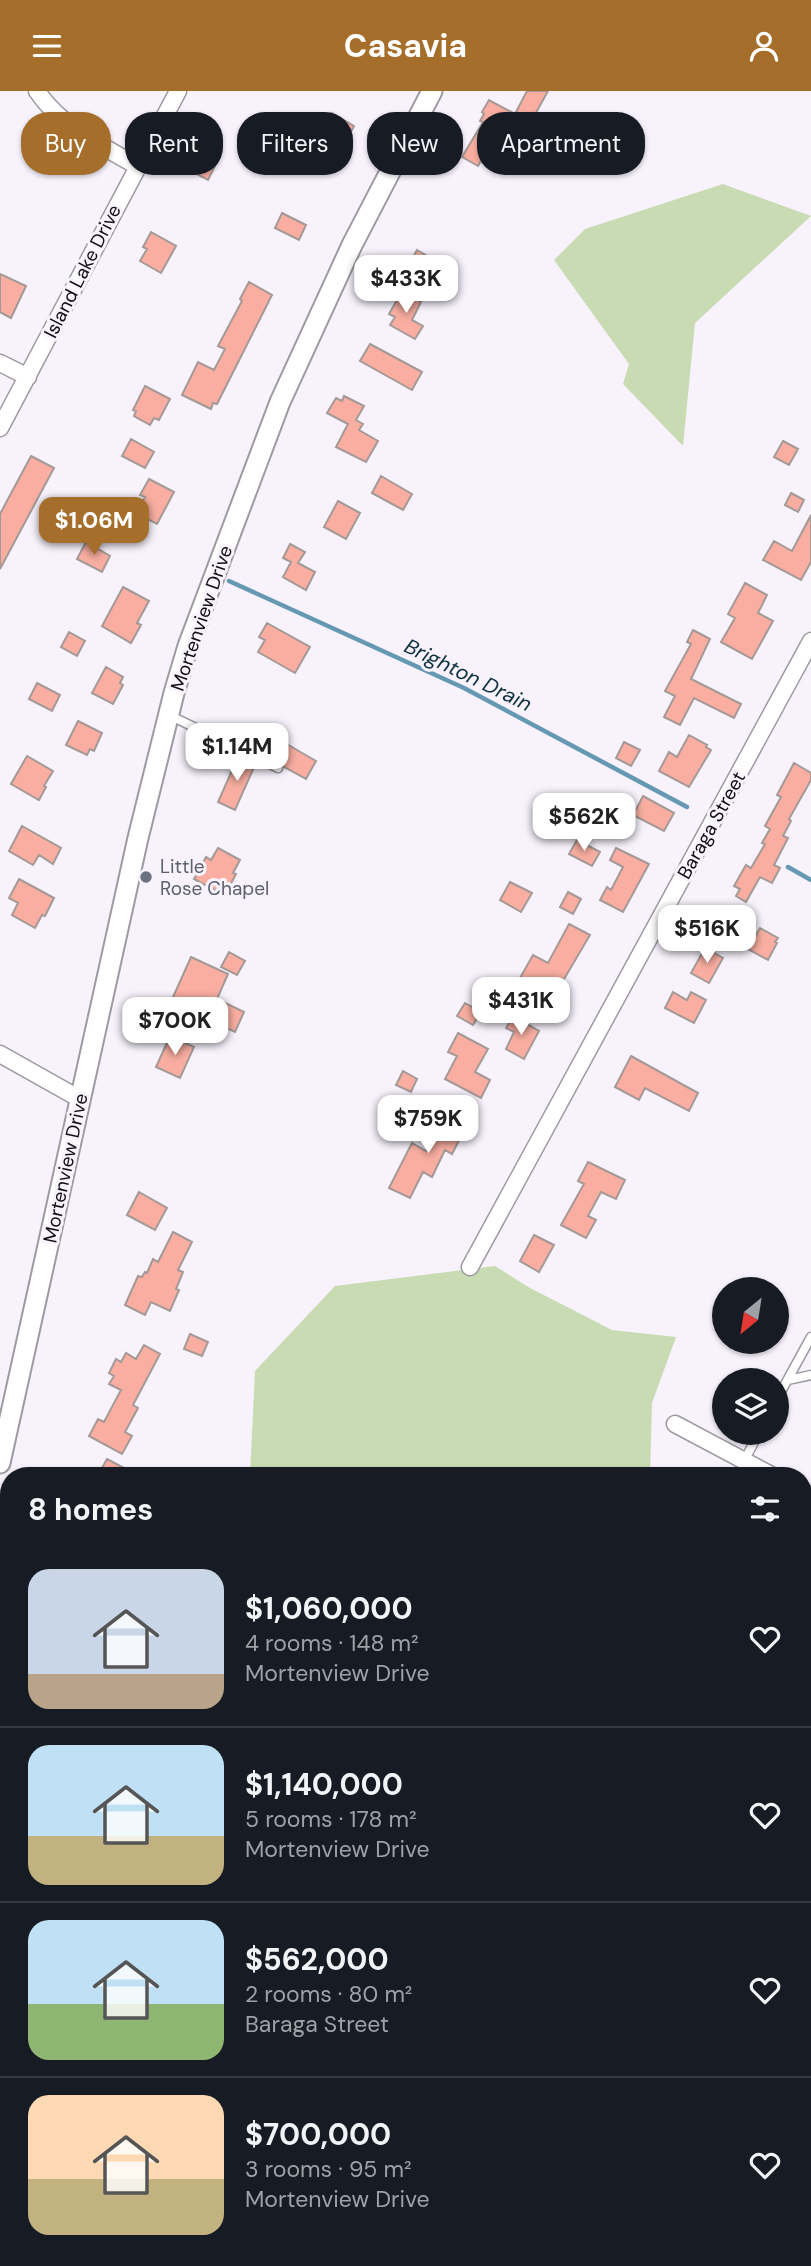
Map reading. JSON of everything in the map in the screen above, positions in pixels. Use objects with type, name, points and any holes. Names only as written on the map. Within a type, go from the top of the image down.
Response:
[{"type":"street","points":[[37,91],[46,104],[71,128],[125,159]]},
{"type":"street","name":"Island Lake Drive","points":[[167,112],[178,91]]},
{"type":"street","name":"Mortenview Drive","points":[[0,1463],[138,838],[188,646],[280,402],[352,245],[432,91]]},
{"type":"street","name":"Island Lake Drive","points":[[0,428],[132,175]]},
{"type":"street","points":[[0,363],[28,377]]},
{"type":"street","name":"Baraga Street","points":[[470,1267],[811,641]]},
{"type":"street","points":[[0,1054],[80,1099]]},
{"type":"street","points":[[676,1424],[756,1467]]},
{"type":"lane","points":[[169,715],[278,768]]},
{"type":"lane","points":[[789,1378],[811,1337]]},
{"type":"lane","points":[[789,1380],[811,1375]]},
{"type":"lane","points":[[744,1461],[753,1445]]},
{"type":"green space","points":[[723,184],[811,216],[695,323],[683,446],[623,384],[629,364],[554,260],[585,229]]},
{"type":"green space","points":[[495,1266],[530,1288],[612,1330],[676,1337],[652,1403],[650,1467],[250,1467],[255,1371],[335,1286]]},
{"type":"building","points":[[527,91],[548,91],[536,112],[516,112]]},
{"type":"building","points":[[489,100],[511,112],[482,112]]},
{"type":"building","points":[[477,132],[477,165],[463,155]]},
{"type":"building","points":[[282,213],[306,225],[299,240],[275,228]]},
{"type":"building","points":[[151,232],[176,246],[161,273],[140,261],[147,249],[143,247]]},
{"type":"building","points":[[417,250],[446,267],[430,296],[416,288],[423,275],[408,267]]},
{"type":"building","points":[[0,274],[26,286],[11,318],[0,312]]},
{"type":"building","points":[[249,282],[272,295],[217,404],[213,403],[211,409],[182,395],[198,362],[214,370],[225,349],[218,346]]},
{"type":"building","points":[[402,291],[421,302],[412,320],[423,326],[415,339],[390,325],[395,317],[389,314]]},
{"type":"building","points":[[370,344],[422,372],[412,390],[360,361]]},
{"type":"building","points":[[145,386],[170,399],[159,420],[154,418],[150,425],[134,416],[136,411],[133,410]]},
{"type":"building","points":[[344,396],[364,406],[356,420],[363,424],[359,430],[378,441],[366,462],[336,447],[348,424],[327,413],[336,398],[342,401]]},
{"type":"building","points":[[131,439],[154,452],[145,468],[122,456]]},
{"type":"building","points":[[783,441],[798,449],[789,465],[774,457]]},
{"type":"building","points":[[31,456],[54,468],[0,569],[0,514]]},
{"type":"building","points":[[381,476],[412,494],[403,510],[372,493]]},
{"type":"building","points":[[149,479],[174,492],[157,524],[136,513],[145,497],[140,495]]},
{"type":"building","points":[[791,493],[804,500],[798,512],[785,505]]},
{"type":"building","points":[[338,501],[360,513],[346,539],[324,527]]},
{"type":"building","points":[[811,515],[811,562],[801,580],[763,560],[774,541],[792,551]]},
{"type":"building","points":[[86,542],[110,556],[102,572],[77,559]]},
{"type":"building","points":[[290,544],[305,552],[298,563],[315,572],[306,590],[283,577],[291,562],[283,558]]},
{"type":"building","points":[[745,583],[767,595],[758,613],[773,621],[752,659],[721,642],[735,618],[728,614]]},
{"type":"building","points":[[123,587],[149,601],[137,623],[141,625],[131,643],[102,626]]},
{"type":"building","points":[[267,623],[310,647],[295,673],[258,652],[265,640],[259,637]]},
{"type":"building","points":[[693,630],[710,639],[691,679],[741,704],[734,718],[694,698],[680,725],[664,717],[675,696],[665,691],[691,644],[687,642]]},
{"type":"building","points":[[69,632],[85,641],[77,656],[61,647]]},
{"type":"building","points":[[106,667],[123,677],[120,683],[123,685],[113,704],[92,693]]},
{"type":"building","points":[[37,683],[60,695],[52,711],[29,699]]},
{"type":"building","points":[[78,721],[102,733],[94,751],[90,749],[87,755],[66,745]]},
{"type":"building","points":[[689,735],[711,750],[689,787],[659,771],[669,752],[677,757]]},
{"type":"building","points":[[273,736],[316,761],[306,779],[263,753]]},
{"type":"building","points":[[624,742],[640,750],[631,766],[616,758]]},
{"type":"building","points":[[27,756],[53,771],[39,800],[11,784]]},
{"type":"building","points":[[238,757],[255,765],[235,810],[218,802]]},
{"type":"building","points":[[794,763],[811,773],[811,780],[789,819],[791,821],[783,836],[788,838],[774,865],[780,868],[772,883],[760,877],[746,902],[736,896],[740,889],[734,886],[746,865],[751,868],[765,844],[762,843],[770,829],[765,826],[781,797],[777,795]]},
{"type":"building","points":[[643,796],[674,813],[664,831],[633,815]]},
{"type":"building","points":[[615,804],[630,812],[622,828],[607,820]]},
{"type":"building","points":[[22,826],[61,848],[53,864],[39,855],[33,865],[9,851]]},
{"type":"building","points":[[577,840],[600,852],[592,866],[569,854]]},
{"type":"building","points":[[218,848],[240,860],[226,893],[217,888],[216,891],[194,879],[206,857],[211,860]]},
{"type":"building","points":[[616,848],[649,864],[623,912],[600,900],[607,887],[611,890],[623,867],[610,860]]},
{"type":"building","points":[[19,879],[54,898],[35,928],[12,915],[18,903],[9,898]]},
{"type":"building","points":[[510,882],[532,893],[521,912],[500,900]]},
{"type":"building","points":[[568,892],[581,899],[573,914],[560,907]]},
{"type":"building","points":[[569,924],[590,935],[557,991],[551,988],[549,992],[542,988],[537,998],[515,987],[533,955],[548,963]]},
{"type":"building","points":[[760,928],[778,938],[768,960],[748,949]]},
{"type":"building","points":[[705,948],[723,958],[709,983],[691,973]]},
{"type":"building","points":[[229,952],[245,961],[237,975],[221,967]]},
{"type":"building","points":[[191,957],[228,974],[217,999],[244,1012],[235,1032],[216,1023],[219,1018],[173,997]]},
{"type":"building","points":[[485,983],[508,994],[499,1011],[476,999]]},
{"type":"building","points":[[673,992],[687,1000],[691,992],[706,1000],[694,1023],[665,1008]]},
{"type":"building","points":[[465,1003],[481,1012],[473,1025],[457,1016]]},
{"type":"building","points":[[513,1016],[539,1031],[524,1059],[506,1049],[514,1032],[506,1028]]},
{"type":"building","points":[[458,1033],[488,1049],[475,1072],[490,1080],[481,1098],[445,1079],[457,1056],[448,1052]]},
{"type":"building","points":[[170,1036],[194,1047],[180,1078],[156,1067]]},
{"type":"building","points":[[631,1056],[698,1093],[689,1111],[645,1088],[639,1100],[615,1087]]},
{"type":"building","points":[[403,1071],[417,1079],[411,1092],[396,1085]]},
{"type":"building","points":[[446,1112],[468,1123],[452,1154],[445,1150],[432,1177],[423,1172],[410,1198],[389,1188],[412,1143],[426,1151]]},
{"type":"building","points":[[588,1162],[625,1180],[616,1199],[601,1192],[588,1216],[596,1220],[586,1238],[561,1225],[584,1184],[578,1181]]},
{"type":"building","points":[[139,1192],[167,1208],[155,1230],[127,1215]]},
{"type":"building","points":[[173,1232],[192,1242],[178,1270],[183,1272],[176,1289],[179,1290],[170,1311],[151,1302],[145,1315],[125,1305],[138,1276],[142,1277],[147,1273],[153,1259],[158,1262]]},
{"type":"building","points":[[534,1235],[554,1245],[539,1272],[520,1261]]},
{"type":"building","points":[[190,1334],[208,1342],[202,1356],[184,1349]]},
{"type":"building","points":[[144,1345],[160,1354],[133,1405],[138,1408],[125,1432],[132,1436],[122,1454],[89,1436],[98,1419],[104,1422],[121,1390],[109,1384],[114,1376],[109,1373],[116,1359],[121,1362],[126,1353],[136,1359]]},
{"type":"building","points":[[107,1459],[122,1467],[102,1467]]},
{"type":"waterway","name":"Brighton Drain","points":[[229,581],[464,688],[687,807]]},
{"type":"waterway","name":"Brighton Drain","points":[[788,867],[811,880]]},
{"type":"place","name":"Little Rose Chapel","points":[[146,877]]}]
